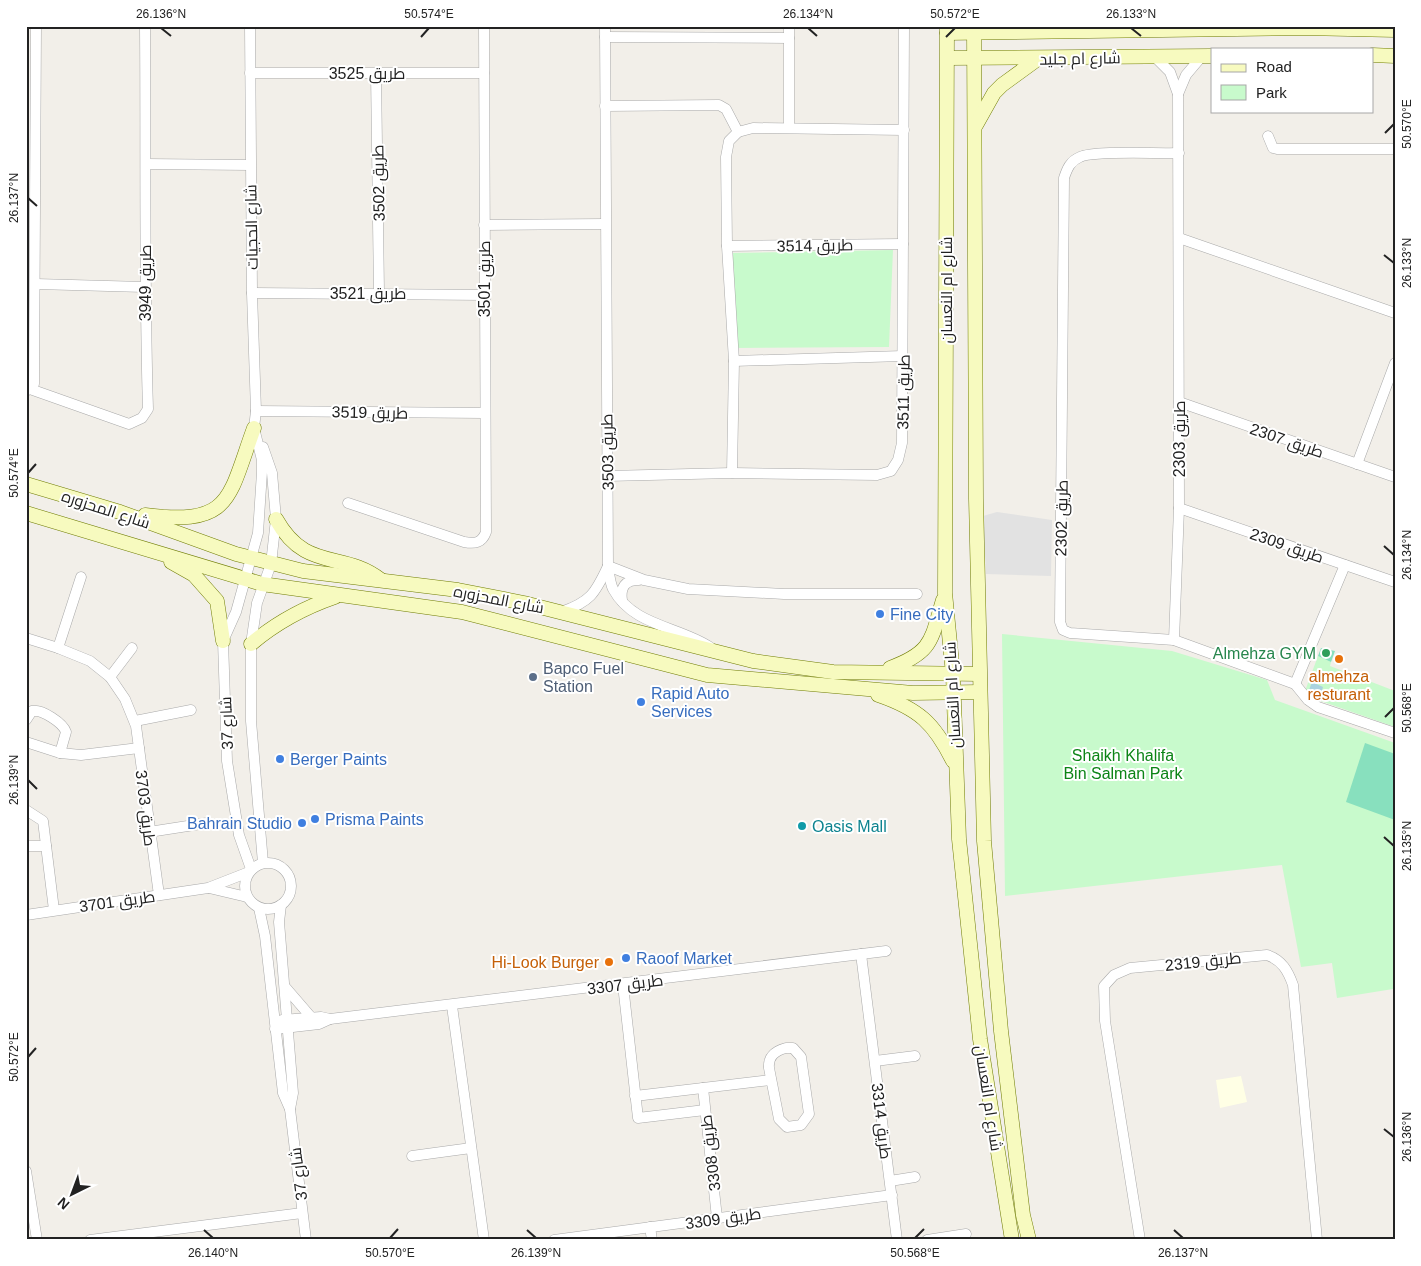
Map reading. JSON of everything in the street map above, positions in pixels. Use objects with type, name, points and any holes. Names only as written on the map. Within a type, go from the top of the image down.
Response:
[{"type":"main road","name":"شارع ام جليد","points":[[947,30],[1339,27],[1395,30]]},
{"type":"main road","name":"شارع ام النعسان","points":[[947,30],[945,593],[953,674],[959,839],[980,1039],[1012,1240]]},
{"type":"main road","name":"شارع ام النعسان","points":[[974,30],[976,499],[984,841],[1000,1012],[1023,1215],[1029,1240]]},
{"type":"main road","points":[[1374,55],[1395,56]]},
{"type":"main road","name":"شارع ام جليد","points":[[948,58],[1207,56]]},
{"type":"main road","points":[[975,127],[994,93],[1002,84],[1039,58]]},
{"type":"main road","points":[[120,512],[173,519],[193,518],[213,510],[221,504],[232,490],[254,428]]},
{"type":"main road","name":"شارع المحزوره","points":[[26,484],[120,512],[271,564],[336,576],[458,590],[561,612],[722,654],[833,672],[979,674]]},
{"type":"main road","name":"شارع المحزوره","points":[[26,513],[262,584],[462,612],[707,675],[912,693],[980,692]]},
{"type":"main road","points":[[276,519],[282,530],[306,552],[318,558],[366,570],[384,582]]},
{"type":"main road","points":[[153,552],[194,575],[212,595],[217,602],[223,641]]},
{"type":"main road","points":[[880,672],[908,661],[928,646],[936,630],[945,593]]},
{"type":"main road","points":[[251,644],[270,628],[305,608],[338,596]]},
{"type":"main road","points":[[859,688],[908,706],[927,720],[939,736],[955,764]]},
{"type":"street","points":[[28,390],[34,384],[36,284],[31,116],[36,26]]},
{"type":"street","name":"طريق 3949","points":[[28,390],[129,424],[142,418],[148,409],[144,288],[146,164],[144,26]]},
{"type":"street","name":"شارع الحجيات","points":[[246,578],[258,533],[262,478],[262,460],[254,428],[256,411],[252,293],[250,26]]},
{"type":"street","name":"طريق 3501","points":[[348,503],[464,542],[476,543],[481,540],[486,532],[484,414],[484,26]]},
{"type":"street","points":[[789,26],[789,127]]},
{"type":"street","name":"طريق 3511","points":[[607,476],[732,473],[877,475],[891,471],[898,460],[902,443],[904,26]]},
{"type":"street","points":[[605,32],[789,38]]},
{"type":"street","name":"طريق 3503","points":[[605,32],[608,566]]},
{"type":"street","name":"طريق 2303","points":[[1178,94],[1188,71],[1207,56]]},
{"type":"street","name":"طريق 2303","points":[[1155,57],[1170,72],[1178,94],[1180,508],[1174,640]]},
{"type":"street","name":"طريق 3525","points":[[250,73],[484,73]]},
{"type":"street","name":"طريق 3502","points":[[376,73],[379,293]]},
{"type":"street","points":[[605,106],[715,105],[726,109],[738,132]]},
{"type":"street","points":[[732,473],[734,361],[727,246],[726,157],[729,141],[738,132],[752,128],[904,130]]},
{"type":"street","points":[[1268,136],[1273,148],[1278,149],[1395,149]]},
{"type":"street","name":"طريق 2302","points":[[1179,154],[1088,155],[1079,157],[1067,170],[1064,188],[1060,622],[1063,630],[1070,633],[1174,640],[1294,684],[1308,700],[1318,707],[1395,733]]},
{"type":"street","points":[[146,164],[250,164]]},
{"type":"street","points":[[484,225],[605,224]]},
{"type":"street","points":[[1179,238],[1395,314]]},
{"type":"street","name":"طريق 3514","points":[[727,246],[903,244]]},
{"type":"street","points":[[36,284],[144,288]]},
{"type":"street","name":"طريق 3521","points":[[252,293],[484,295]]},
{"type":"street","points":[[734,361],[903,356]]},
{"type":"street","points":[[1357,464],[1392,377],[1395,364]]},
{"type":"street","name":"طريق 2307","points":[[1179,402],[1395,477]]},
{"type":"street","name":"طريق 3519","points":[[256,411],[484,414]]},
{"type":"street","points":[[254,428],[270,460],[276,519],[271,564],[262,584],[257,603],[251,644],[251,721],[263,863]]},
{"type":"street","name":"طريق 2309","points":[[1180,508],[1395,582]]},
{"type":"street","points":[[1294,684],[1345,565]]},
{"type":"street","points":[[608,566],[644,580],[688,589],[734,593],[917,594]]},
{"type":"street","points":[[608,566],[612,588],[632,611],[648,620],[702,642],[722,654]]},
{"type":"street","points":[[561,612],[588,600],[597,590],[608,566]]},
{"type":"street","points":[[58,648],[80,577]]},
{"type":"street","name":"شارع 37","points":[[246,578],[236,612],[223,641],[228,761],[239,835],[250,870]]},
{"type":"street","points":[[622,601],[621,593],[624,584],[633,580],[644,580]]},
{"type":"street","name":"طريق 3703","points":[[26,638],[90,661],[110,676],[119,687],[135,721],[159,895]]},
{"type":"street","points":[[110,676],[132,648]]},
{"type":"street","points":[[26,720],[32,711],[35,710],[62,725],[66,732],[60,753]]},
{"type":"street","points":[[135,721],[191,710]]},
{"type":"street","points":[[26,742],[60,753],[81,756],[139,748]]},
{"type":"street","points":[[26,810],[43,821],[54,910]]},
{"type":"street","points":[[149,832],[207,822]]},
{"type":"street","points":[[26,846],[46,846]]},
{"type":"street","points":[[263,863],[279,865],[290,879],[291,890],[281,905],[270,909],[259,908],[247,897],[244,881],[250,870],[263,863]]},
{"type":"street","name":"طريق 3701","points":[[26,915],[208,888],[250,870]]},
{"type":"street","name":"طريق 3701","points":[[208,888],[247,897]]},
{"type":"street","name":"شارع 37","points":[[281,905],[279,922],[293,1093],[290,1108],[306,1240]]},
{"type":"street","name":"شارع 37","points":[[259,908],[265,936],[283,1093],[290,1108]]},
{"type":"street","name":"طريق 3307","points":[[275,1025],[319,1024],[330,1019],[452,1006],[886,951]]},
{"type":"street","name":"طريق 3314","points":[[861,954],[897,1240]]},
{"type":"street","name":"طريق 2319","points":[[1140,1240],[1106,1021],[1104,986],[1114,975],[1130,968],[1267,954],[1277,958],[1288,972],[1294,985],[1317,1240]]},
{"type":"street","points":[[623,985],[638,1118],[705,1110]]},
{"type":"street","points":[[285,986],[311,1017]]},
{"type":"street","points":[[452,1006],[484,1240]]},
{"type":"street","name":"طريق 3307","points":[[288,1024],[311,1017],[330,1019]]},
{"type":"street","points":[[786,1048],[798,1051],[801,1057],[809,1114],[801,1125],[787,1127],[781,1123],[771,1080],[769,1061],[772,1054],[786,1048]]},
{"type":"street","name":"طريق 3314","points":[[875,1061],[915,1056]]},
{"type":"street","points":[[635,1096],[771,1080]]},
{"type":"street","name":"طريق 3308","points":[[702,1088],[718,1218]]},
{"type":"street","points":[[412,1156],[471,1148]]},
{"type":"street","points":[[26,1171],[37,1240]]},
{"type":"street","name":"طريق 3314","points":[[890,1181],[916,1177]]},
{"type":"street","name":"طريق 3309","points":[[554,1240],[892,1195]]},
{"type":"street","points":[[90,1240],[302,1213]]},
{"type":"street","points":[[650,1227],[652,1240]]},
{"type":"street","points":[[927,1240],[966,1234]]},
{"type":"shaded area","points":[[997,512],[1052,520],[1051,576],[986,574],[983,516]]},
{"type":"shaded area","points":[[1241,1076],[1247,1102],[1220,1108],[1216,1080]]},
{"type":"green space","points":[[893,250],[889,347],[733,348],[731,253]]},
{"type":"green space","name":"Shaikh Khalifa Bin Salman Park","points":[[1002,634],[1172,651],[1267,680],[1275,700],[1395,743],[1395,1002],[1393,989],[1337,998],[1332,963],[1301,967],[1282,865],[1005,896]]},
{"type":"green space","name":"Almehza GYM","points":[[1321,648],[1335,651],[1331,662],[1318,656]]},
{"type":"green space","points":[[1318,656],[1331,662],[1330,666],[1395,691],[1395,727],[1312,698],[1305,691]]},
{"type":"green space","points":[[1365,743],[1395,754],[1395,820],[1346,802]]},
{"type":"water","points":[[1312,682],[1323,687],[1320,698],[1309,690]]},
{"type":"place","name":"Fine City","points":[[880,614]]},
{"type":"place","name":"Almehza GYM","points":[[1326,653]]},
{"type":"place","name":"almehza resturant","points":[[1339,659]]},
{"type":"place","name":"Bapco Fuel Station","points":[[533,677]]},
{"type":"place","name":"Rapid Auto Services","points":[[641,702]]},
{"type":"place","name":"Berger Paints","points":[[280,759]]},
{"type":"place","name":"Prisma Paints","points":[[315,819]]},
{"type":"place","name":"Bahrain Studio","points":[[302,823]]},
{"type":"place","name":"Oasis Mall","points":[[802,826]]},
{"type":"place","name":"Raoof Market","points":[[626,958]]},
{"type":"place","name":"Hi-Look Burger","points":[[609,962]]}]
